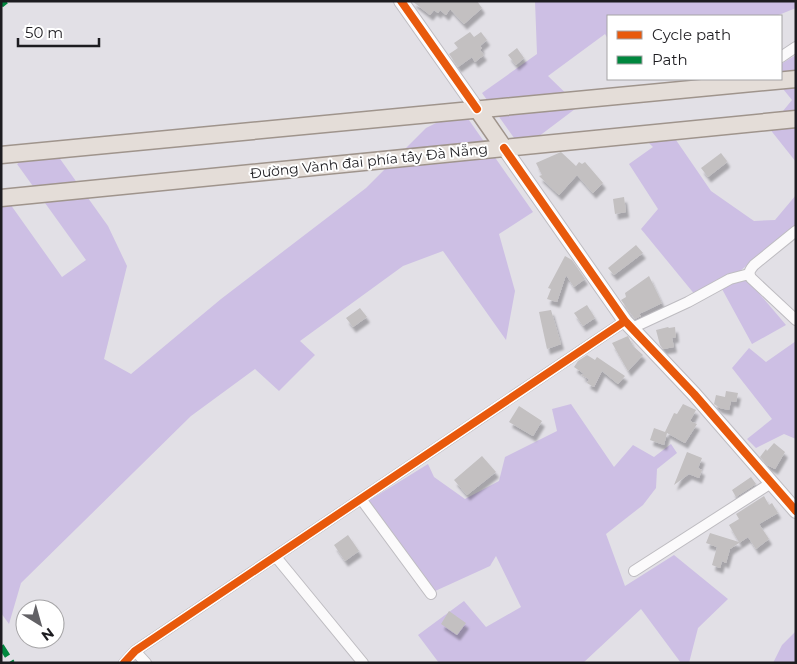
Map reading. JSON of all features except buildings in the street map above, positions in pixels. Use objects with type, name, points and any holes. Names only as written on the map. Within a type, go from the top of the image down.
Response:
[{"type":"main road","points":[[782,80],[796,79]]},
{"type":"main road","points":[[1,155],[780,80]]},
{"type":"main road","points":[[478,110],[504,148]]},
{"type":"main road","name":"Đường Vành đai phía tây Đà Nẵng","points":[[1,198],[796,119]]},
{"type":"street","points":[[401,1],[478,110]]},
{"type":"street","points":[[782,56],[796,47]]},
{"type":"street","points":[[504,148],[628,325],[694,394],[796,511]]},
{"type":"street","points":[[749,274],[754,265],[796,231]]},
{"type":"street","points":[[124,663],[134,651],[361,499],[628,325],[688,302],[723,282],[749,274]]},
{"type":"street","points":[[749,274],[796,320]]},
{"type":"street","points":[[634,571],[771,482]]},
{"type":"street","points":[[361,499],[431,594]]},
{"type":"street","points":[[276,557],[363,663]]},
{"type":"street","points":[[134,651],[146,663]]},
{"type":"shaded area","points":[[535,1],[796,1],[796,8],[778,15],[607,15],[607,37],[605,34],[548,76],[579,106],[522,149],[482,93],[537,54]]},
{"type":"shaded area","points":[[796,55],[796,162],[769,128],[792,100],[776,80],[782,80],[782,63]]},
{"type":"shaded area","points":[[462,110],[533,212],[499,234],[515,291],[506,340],[443,251],[403,266],[300,341],[315,355],[279,391],[255,369],[191,416],[21,583],[9,624],[1,613],[1,205],[8,201],[62,277],[86,260],[17,164],[48,142],[108,226],[127,266],[104,359],[131,374],[221,299],[366,188],[426,128]]},
{"type":"shaded area","points":[[676,140],[711,191],[754,221],[775,220],[796,195],[796,226],[740,271],[786,325],[752,344],[722,289],[696,296],[641,229],[658,209],[629,164],[653,147],[647,141]]},
{"type":"shaded area","points":[[796,341],[796,439],[784,434],[756,448],[747,439],[772,419],[732,368],[749,348],[766,362]]},
{"type":"shaded area","points":[[571,404],[614,467],[633,445],[654,457],[671,444],[677,453],[657,469],[656,488],[643,505],[606,534],[625,586],[674,555],[728,599],[698,628],[689,663],[681,663],[641,609],[583,663],[439,663],[418,635],[464,601],[486,627],[521,607],[496,556],[490,566],[433,592],[360,506],[428,464],[434,477],[465,499],[499,481],[505,457],[557,431],[552,409]]},
{"type":"shaded area","points":[[796,631],[796,663],[773,663],[782,645]]},
{"type":"marked path","points":[[1,5],[6,1]]},
{"type":"marked path","points":[[1,646],[12,663]]},
{"type":"cycle path","points":[[401,1],[477,109]]},
{"type":"cycle path","points":[[504,148],[625,321],[694,394],[796,511]]},
{"type":"cycle path","points":[[124,663],[135,651],[625,321]]}]
